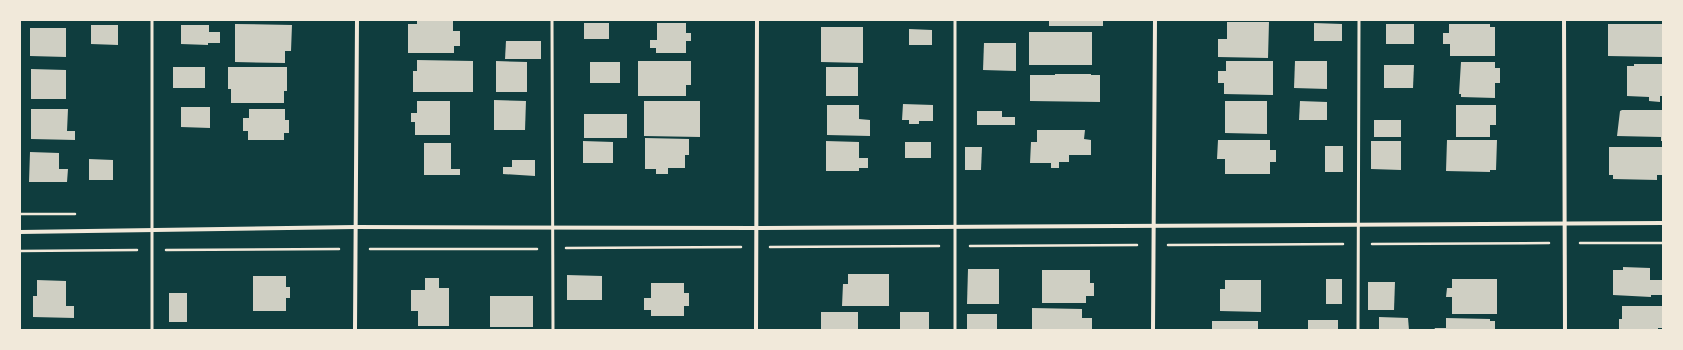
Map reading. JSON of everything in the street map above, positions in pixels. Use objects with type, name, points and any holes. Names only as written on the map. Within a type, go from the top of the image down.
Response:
[{"type":"street","points":[[355,330],[357,20]]},
{"type":"street","points":[[756,330],[757,20]]},
{"type":"street","points":[[1153,330],[1155,20]]},
{"type":"street","points":[[1564,20],[1565,330]]},
{"type":"street","points":[[20,232],[355,227],[756,228],[1663,223]]},
{"type":"lane","points":[[152,20],[152,330]]},
{"type":"lane","points":[[552,20],[553,330]]},
{"type":"lane","points":[[955,20],[955,330]]},
{"type":"lane","points":[[1358,330],[1360,225],[1359,20]]},
{"type":"path","points":[[20,250],[1663,243]]},
{"type":"building","points":[[1049,20],[1103,20],[1103,26],[1049,26]]},
{"type":"building","points":[[417,21],[453,21],[453,31],[460,31],[460,46],[454,46],[454,53],[408,53],[408,24],[417,24]]},
{"type":"building","points":[[1227,22],[1269,22],[1268,58],[1218,57],[1218,39],[1227,39]]},
{"type":"building","points":[[584,23],[609,23],[609,39],[584,39]]},
{"type":"building","points":[[657,23],[686,23],[686,33],[691,33],[691,41],[686,41],[686,53],[656,53],[656,48],[650,48],[650,40],[657,40]]},
{"type":"building","points":[[1314,23],[1342,24],[1342,41],[1314,41]]},
{"type":"building","points":[[235,24],[292,25],[291,51],[285,51],[285,63],[235,62]]},
{"type":"building","points":[[1386,24],[1414,24],[1414,44],[1386,44]]},
{"type":"building","points":[[1449,24],[1490,24],[1490,27],[1495,27],[1495,56],[1450,56],[1450,44],[1443,44],[1443,33],[1449,33]]},
{"type":"building","points":[[1608,24],[1663,24],[1663,57],[1608,56]]},
{"type":"building","points":[[91,25],[118,25],[118,45],[91,44]]},
{"type":"building","points":[[181,25],[209,25],[209,32],[220,32],[220,43],[208,43],[208,45],[181,44]]},
{"type":"building","points":[[821,27],[863,27],[863,63],[821,62]]},
{"type":"building","points":[[30,28],[66,28],[66,57],[30,56]]},
{"type":"building","points":[[909,29],[932,30],[932,45],[909,45]]},
{"type":"building","points":[[1029,32],[1092,32],[1092,65],[1029,65]]},
{"type":"building","points":[[506,41],[541,41],[541,59],[505,59]]},
{"type":"building","points":[[984,43],[1016,43],[1016,71],[983,70]]},
{"type":"building","points":[[417,60],[473,61],[473,92],[413,92],[413,71],[417,71]]},
{"type":"building","points":[[496,61],[527,62],[527,92],[496,92]]},
{"type":"building","points":[[638,61],[691,61],[691,85],[686,85],[686,96],[638,96]]},
{"type":"building","points":[[1226,61],[1273,61],[1273,95],[1224,94],[1224,83],[1218,83],[1218,71],[1226,71]]},
{"type":"building","points":[[1295,61],[1327,61],[1327,89],[1294,88]]},
{"type":"building","points":[[590,62],[620,62],[620,83],[590,83]]},
{"type":"building","points":[[1461,62],[1495,62],[1495,68],[1500,68],[1500,83],[1495,83],[1495,98],[1461,97],[1461,94],[1459,94]]},
{"type":"building","points":[[1634,64],[1663,64],[1663,96],[1660,96],[1660,102],[1649,101],[1649,97],[1627,96],[1627,66],[1634,66]]},
{"type":"building","points":[[1384,65],[1414,65],[1413,88],[1384,88]]},
{"type":"building","points":[[173,67],[205,67],[205,88],[173,88]]},
{"type":"building","points":[[228,67],[287,67],[287,91],[284,91],[284,103],[231,103],[231,89],[228,89]]},
{"type":"building","points":[[826,67],[858,67],[858,96],[826,96]]},
{"type":"building","points":[[31,69],[66,70],[66,99],[31,99]]},
{"type":"building","points":[[1030,75],[1100,75],[1100,102],[1030,101]]},
{"type":"building","points":[[494,100],[526,101],[525,130],[494,130]]},
{"type":"building","points":[[417,101],[450,101],[450,135],[415,135],[415,122],[411,122],[411,113],[417,113]]},
{"type":"building","points":[[644,101],[700,101],[700,137],[644,136]]},
{"type":"building","points":[[1225,101],[1267,101],[1267,134],[1225,133]]},
{"type":"building","points":[[1300,101],[1327,102],[1327,120],[1299,120]]},
{"type":"building","points":[[903,104],[933,105],[933,121],[919,121],[919,124],[909,124],[909,120],[902,120]]},
{"type":"building","points":[[827,105],[859,105],[859,119],[870,120],[870,136],[827,135]]},
{"type":"building","points":[[1456,105],[1496,105],[1496,125],[1490,125],[1490,137],[1456,137]]},
{"type":"building","points":[[181,107],[210,107],[210,128],[181,127]]},
{"type":"building","points":[[31,109],[68,109],[67,131],[75,131],[75,140],[31,139]]},
{"type":"building","points":[[249,109],[285,109],[285,120],[289,120],[289,133],[284,133],[284,140],[248,140],[248,131],[243,131],[243,118],[249,118]]},
{"type":"building","points":[[1663,110],[1663,141],[1661,141],[1661,137],[1617,136],[1620,111]]},
{"type":"building","points":[[977,111],[1002,111],[1002,117],[1015,117],[1015,125],[977,125]]},
{"type":"building","points":[[584,114],[627,114],[627,138],[584,138]]},
{"type":"building","points":[[1374,120],[1401,120],[1401,137],[1374,137]]},
{"type":"building","points":[[1037,130],[1085,130],[1084,139],[1091,140],[1091,155],[1069,155],[1069,162],[1059,162],[1059,168],[1051,168],[1051,163],[1030,163],[1031,142],[1037,142]]},
{"type":"building","points":[[645,138],[689,139],[689,155],[685,155],[685,168],[668,168],[668,174],[656,174],[656,169],[645,169]]},
{"type":"building","points":[[1218,140],[1270,140],[1270,150],[1276,150],[1276,162],[1270,162],[1270,174],[1225,174],[1225,159],[1217,159]]},
{"type":"building","points":[[1447,140],[1497,140],[1496,170],[1490,170],[1490,172],[1446,171]]},
{"type":"building","points":[[583,141],[613,142],[613,163],[583,163]]},
{"type":"building","points":[[826,141],[859,142],[859,158],[868,158],[868,168],[859,168],[859,171],[826,171]]},
{"type":"building","points":[[1371,141],[1401,141],[1401,170],[1371,169]]},
{"type":"building","points":[[905,142],[931,142],[931,158],[905,158]]},
{"type":"building","points":[[424,143],[451,143],[451,169],[460,169],[460,175],[424,175]]},
{"type":"building","points":[[1325,146],[1343,146],[1343,172],[1325,172]]},
{"type":"building","points":[[965,147],[982,147],[981,170],[965,170]]},
{"type":"building","points":[[1609,147],[1663,147],[1663,175],[1657,175],[1657,180],[1613,179],[1613,175],[1609,175]]},
{"type":"building","points":[[30,152],[59,153],[59,169],[68,169],[67,182],[29,182]]},
{"type":"building","points":[[89,159],[113,160],[113,180],[89,180]]},
{"type":"building","points":[[512,160],[535,160],[535,176],[503,174],[503,167],[512,167]]},
{"type":"building","points":[[1623,267],[1650,268],[1650,280],[1663,280],[1663,295],[1651,295],[1651,297],[1613,295],[1613,270],[1623,270]]},
{"type":"building","points":[[968,269],[999,269],[999,304],[967,304]]},
{"type":"building","points":[[1042,270],[1090,270],[1090,283],[1094,283],[1094,296],[1086,296],[1086,303],[1042,303]]},
{"type":"building","points":[[848,274],[889,274],[889,306],[842,306],[843,284],[848,284]]},
{"type":"building","points":[[567,275],[602,276],[602,300],[567,300]]},
{"type":"building","points":[[253,276],[286,276],[286,287],[290,287],[290,298],[286,298],[286,311],[253,311]]},
{"type":"building","points":[[425,278],[439,278],[439,288],[449,288],[449,326],[418,326],[418,311],[411,311],[411,290],[425,290]]},
{"type":"building","points":[[1326,279],[1342,279],[1342,304],[1326,304]]},
{"type":"building","points":[[1452,279],[1497,279],[1497,314],[1452,314],[1452,297],[1446,297],[1447,288],[1452,288]]},
{"type":"building","points":[[37,280],[66,281],[66,306],[74,306],[74,318],[33,317],[33,296],[37,296]]},
{"type":"building","points":[[1225,280],[1261,280],[1261,312],[1220,311],[1220,289],[1225,289]]},
{"type":"building","points":[[1368,282],[1395,282],[1394,310],[1368,310]]},
{"type":"building","points":[[651,283],[684,283],[684,293],[689,293],[689,306],[684,306],[684,316],[651,316],[651,310],[644,310],[644,298],[651,298]]},
{"type":"building","points":[[169,293],[187,293],[187,322],[169,322]]},
{"type":"building","points":[[490,296],[533,296],[533,327],[490,327]]},
{"type":"building","points":[[1622,306],[1663,306],[1663,328],[1658,328],[1658,330],[1619,330],[1619,319],[1622,319]]},
{"type":"building","points":[[1032,308],[1082,309],[1082,318],[1092,318],[1092,330],[1032,330]]},
{"type":"building","points":[[821,312],[858,312],[858,330],[821,330]]},
{"type":"building","points":[[900,312],[929,312],[929,330],[900,330]]},
{"type":"building","points":[[967,314],[997,314],[997,330],[967,330]]},
{"type":"building","points":[[1379,317],[1408,318],[1409,330],[1379,330]]},
{"type":"building","points":[[1446,318],[1490,319],[1490,321],[1495,321],[1495,330],[1434,330],[1435,328],[1446,328]]},
{"type":"building","points":[[1308,320],[1338,320],[1338,330],[1308,330]]},
{"type":"building","points":[[1212,321],[1258,321],[1258,330],[1212,330]]}]
